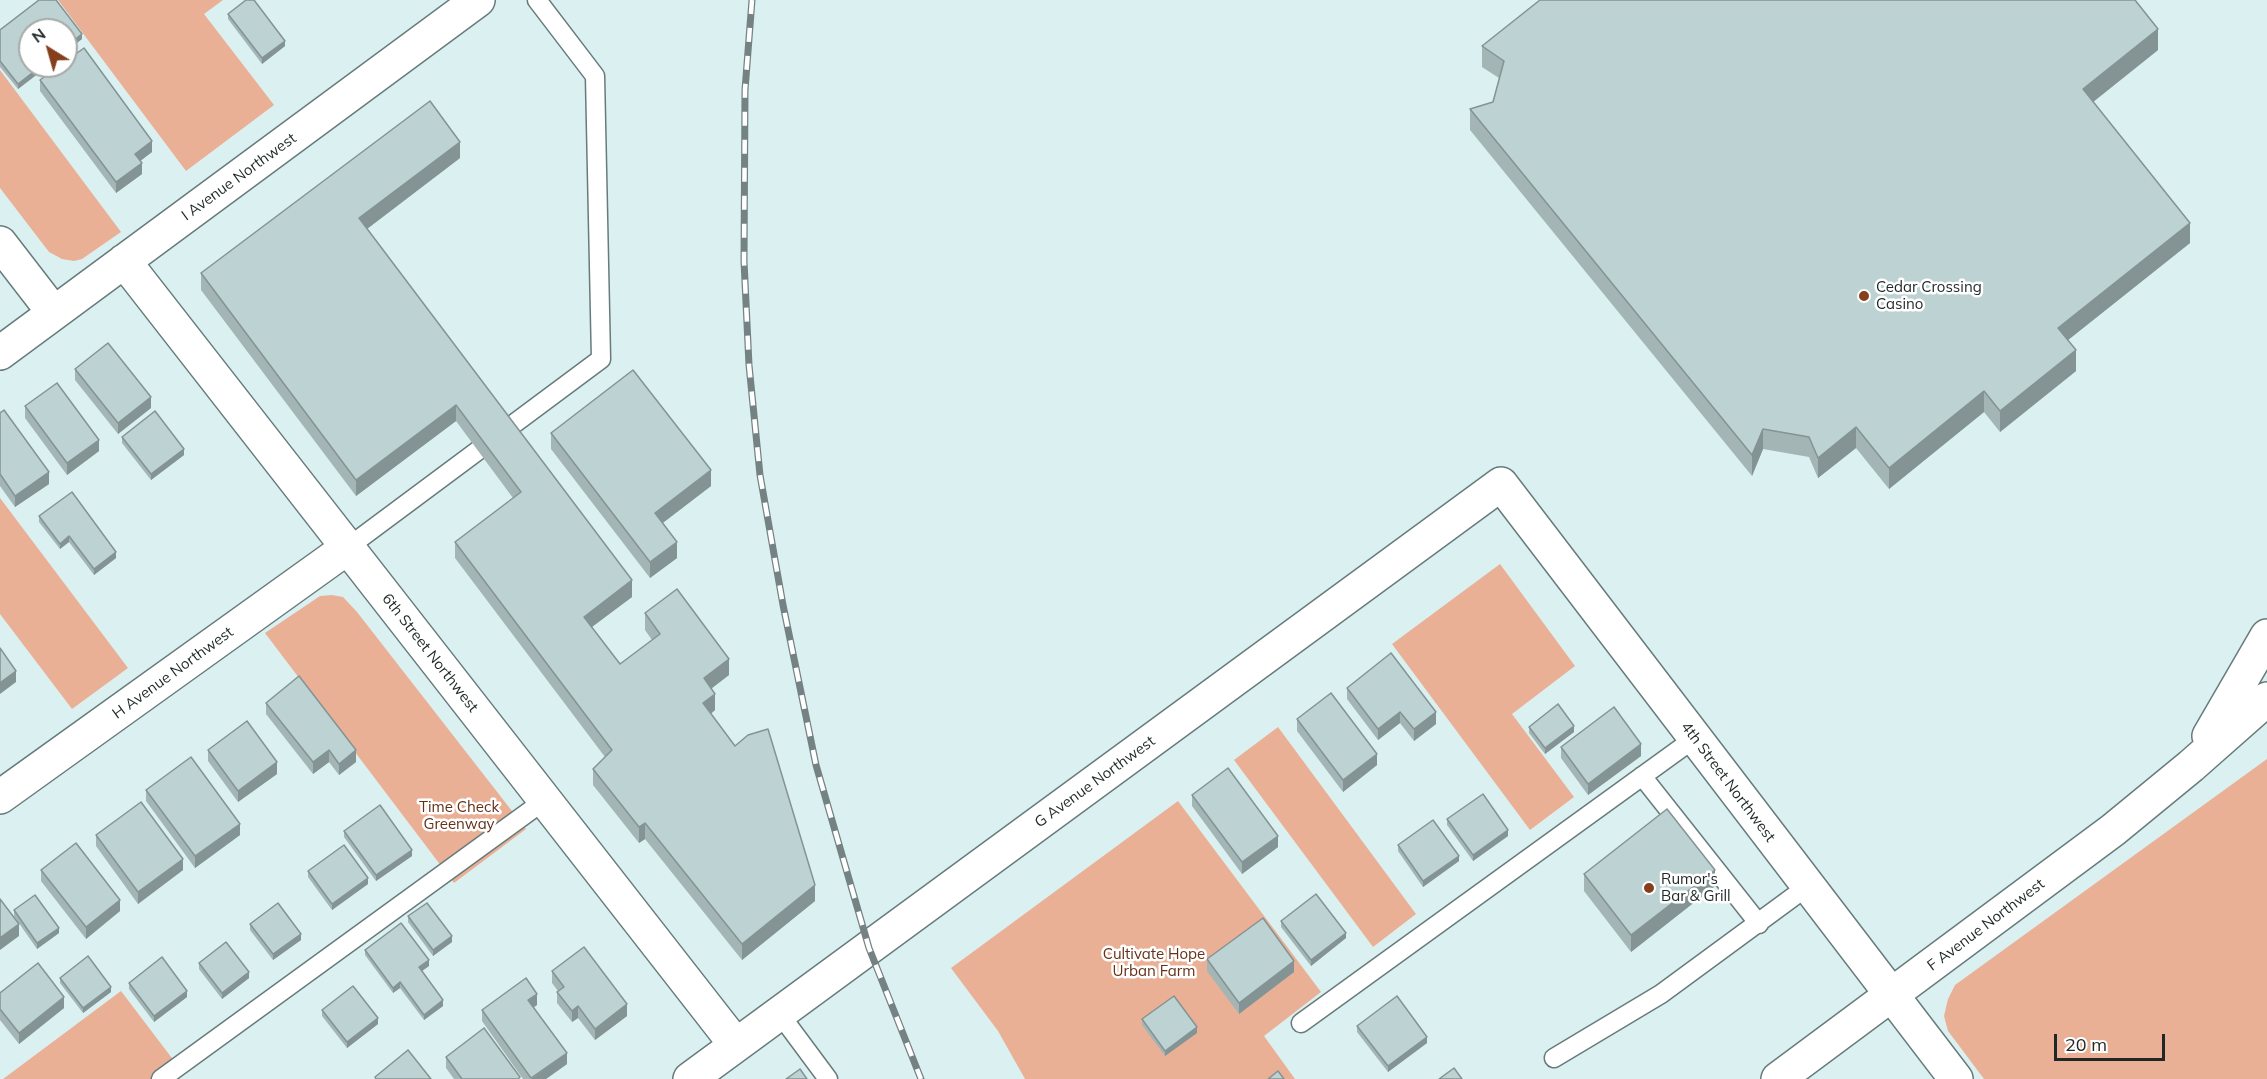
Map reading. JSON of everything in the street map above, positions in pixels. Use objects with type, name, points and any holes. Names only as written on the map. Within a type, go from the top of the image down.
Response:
[{"type":"street","name":"I Avenue Northwest","points":[[0,353],[478,0]]},
{"type":"street","points":[[0,243],[54,313]]},
{"type":"street","name":"6th Street Northwest","points":[[124,261],[736,1045]]},
{"type":"street","name":"4th Street Northwest","points":[[1501,484],[1956,1079]]},
{"type":"street","name":"G Avenue Northwest","points":[[690,1079],[1501,484]]},
{"type":"street","name":"H Avenue Northwest","points":[[0,797],[346,548]]},
{"type":"street","name":"F Avenue Northwest","points":[[2191,766],[2267,636]]},
{"type":"street","name":"F Avenue Northwest","points":[[1778,1079],[2113,830],[2267,699]]},
{"type":"lane","points":[[346,548],[601,358],[594,76],[537,0]]},
{"type":"lane","points":[[1301,1023],[1695,738]]},
{"type":"lane","points":[[1642,776],[1759,924]]},
{"type":"lane","points":[[161,1079],[545,800]]},
{"type":"lane","points":[[1554,1058],[1661,994],[1808,886]]},
{"type":"lane","points":[[779,1013],[828,1079]]},
{"type":"green space","points":[[58,0],[223,0],[204,14],[274,105],[186,171],[78,27],[78,18],[71,18]]},
{"type":"green space","points":[[0,70],[121,232],[82,259],[74,261],[62,259],[49,252],[0,188]]},
{"type":"green space","points":[[0,498],[128,668],[72,709],[0,614]]},
{"type":"green space","points":[[1500,564],[1575,666],[1512,714],[1574,797],[1530,830],[1392,644]]},
{"type":"green space","name":"Time Check Greenway","points":[[320,596],[343,597],[357,612],[526,829],[454,883],[265,633]]},
{"type":"green space","points":[[1278,727],[1416,914],[1373,947],[1234,760]]},
{"type":"green space","points":[[2267,759],[2267,1079],[1984,1079],[1948,1031],[1944,1016],[1948,999],[1955,985]]},
{"type":"green space","name":"Cultivate Hope Urban Farm","points":[[1178,801],[1321,992],[1264,1036],[1295,1079],[1025,1079],[998,1031],[951,968]]},
{"type":"green space","points":[[121,991],[184,1074],[178,1079],[3,1079]]},
{"type":"building","points":[[39,0],[56,0],[70,18],[18,18],[18,78],[26,78],[18,84],[0,61],[0,30]]},
{"type":"building","points":[[246,0],[254,0],[285,41],[262,58],[228,14]]},
{"type":"building","name":"Cedar Crossing Casino","points":[[1540,0],[2135,0],[2158,29],[2083,89],[2190,223],[2058,328],[2076,350],[2000,411],[1984,391],[1889,468],[1856,427],[1818,458],[1809,437],[1763,429],[1752,455],[1470,109],[1493,102],[1504,61],[1482,46]]},
{"type":"building","points":[[84,48],[152,141],[135,154],[142,163],[116,182],[40,80],[43,78],[78,78],[78,52]]},
{"type":"building","points":[[430,101],[460,142],[359,218],[632,580],[584,617],[620,664],[660,634],[645,613],[677,589],[729,659],[704,678],[715,694],[703,703],[735,746],[748,735],[768,729],[815,885],[742,944],[645,823],[639,827],[593,769],[612,750],[455,542],[521,492],[456,405],[356,480],[201,273]]},
{"type":"building","points":[[108,343],[151,397],[118,423],[75,369]]},
{"type":"building","points":[[633,370],[711,470],[655,513],[677,542],[650,562],[551,433]]},
{"type":"building","points":[[57,383],[99,440],[67,463],[25,406]]},
{"type":"building","points":[[4,410],[49,472],[15,496],[0,474],[0,413]]},
{"type":"building","points":[[155,411],[184,449],[151,474],[122,437]]},
{"type":"building","points":[[72,492],[116,552],[94,569],[69,536],[60,544],[39,516]]},
{"type":"building","points":[[0,648],[16,671],[0,683]]},
{"type":"building","points":[[1391,653],[1436,712],[1414,729],[1400,712],[1378,729],[1347,688]]},
{"type":"building","points":[[299,676],[356,750],[339,764],[329,750],[313,762],[266,703]]},
{"type":"building","points":[[1331,693],[1377,754],[1343,780],[1297,719]]},
{"type":"building","points":[[1558,704],[1574,726],[1545,748],[1529,727]]},
{"type":"building","points":[[1614,707],[1641,744],[1588,784],[1561,747]]},
{"type":"building","points":[[247,721],[277,762],[238,791],[208,750]]},
{"type":"building","points":[[191,757],[240,824],[195,856],[146,790]]},
{"type":"building","points":[[1228,768],[1278,836],[1242,862],[1192,795]]},
{"type":"building","points":[[1483,794],[1508,830],[1473,855],[1447,819]]},
{"type":"building","points":[[141,802],[183,859],[138,892],[96,835]]},
{"type":"building","points":[[380,805],[412,850],[376,875],[344,831]]},
{"type":"building","name":"Rumor's Bar & Grill","points":[[1667,809],[1715,870],[1631,935],[1584,874]]},
{"type":"building","points":[[1433,820],[1459,856],[1423,881],[1398,845]]},
{"type":"building","points":[[76,843],[120,900],[86,927],[41,870]]},
{"type":"building","points":[[344,845],[368,878],[332,904],[308,871]]},
{"type":"building","points":[[1316,894],[1346,933],[1311,960],[1281,921]]},
{"type":"building","points":[[35,895],[59,928],[37,943],[14,910]]},
{"type":"building","points":[[0,899],[19,924],[0,938]]},
{"type":"building","points":[[278,903],[301,934],[273,954],[250,924]]},
{"type":"building","points":[[427,903],[452,936],[433,950],[408,916]]},
{"type":"building","points":[[1263,918],[1294,961],[1239,1003],[1207,959]]},
{"type":"building","points":[[401,923],[429,960],[419,967],[443,1000],[424,1015],[400,982],[393,988],[365,950]]},
{"type":"building","points":[[226,942],[249,972],[222,993],[199,963]]},
{"type":"building","points":[[584,947],[627,1004],[595,1029],[578,1006],[572,1011],[557,992],[564,987],[552,971]]},
{"type":"building","points":[[88,956],[111,987],[83,1008],[60,978]]},
{"type":"building","points":[[162,957],[187,991],[154,1016],[129,983]]},
{"type":"building","points":[[38,963],[64,997],[19,1033],[0,1009],[0,993]]},
{"type":"building","points":[[526,978],[537,994],[528,1000],[567,1053],[531,1078],[482,1010]]},
{"type":"building","points":[[353,986],[378,1018],[347,1042],[322,1010]]},
{"type":"building","points":[[1174,996],[1197,1027],[1165,1051],[1142,1019]]},
{"type":"building","points":[[1397,996],[1427,1037],[1388,1066],[1357,1026]]},
{"type":"building","points":[[484,1028],[520,1077],[518,1079],[462,1079],[446,1057]]},
{"type":"building","points":[[408,1050],[431,1079],[376,1079],[375,1077]]},
{"type":"building","points":[[1454,1068],[1462,1079],[1439,1079]]},
{"type":"building","points":[[800,1069],[807,1079],[786,1079]]},
{"type":"building","points":[[1278,1071],[1284,1079],[1268,1079]]},
{"type":"railway","points":[[752,0],[745,90],[744,261],[749,365],[760,475],[783,605],[816,765],[869,948],[921,1079]]},
{"type":"place","name":"Cedar Crossing Casino","points":[[1864,296]]},
{"type":"place","name":"Rumor's Bar & Grill","points":[[1649,888]]}]
